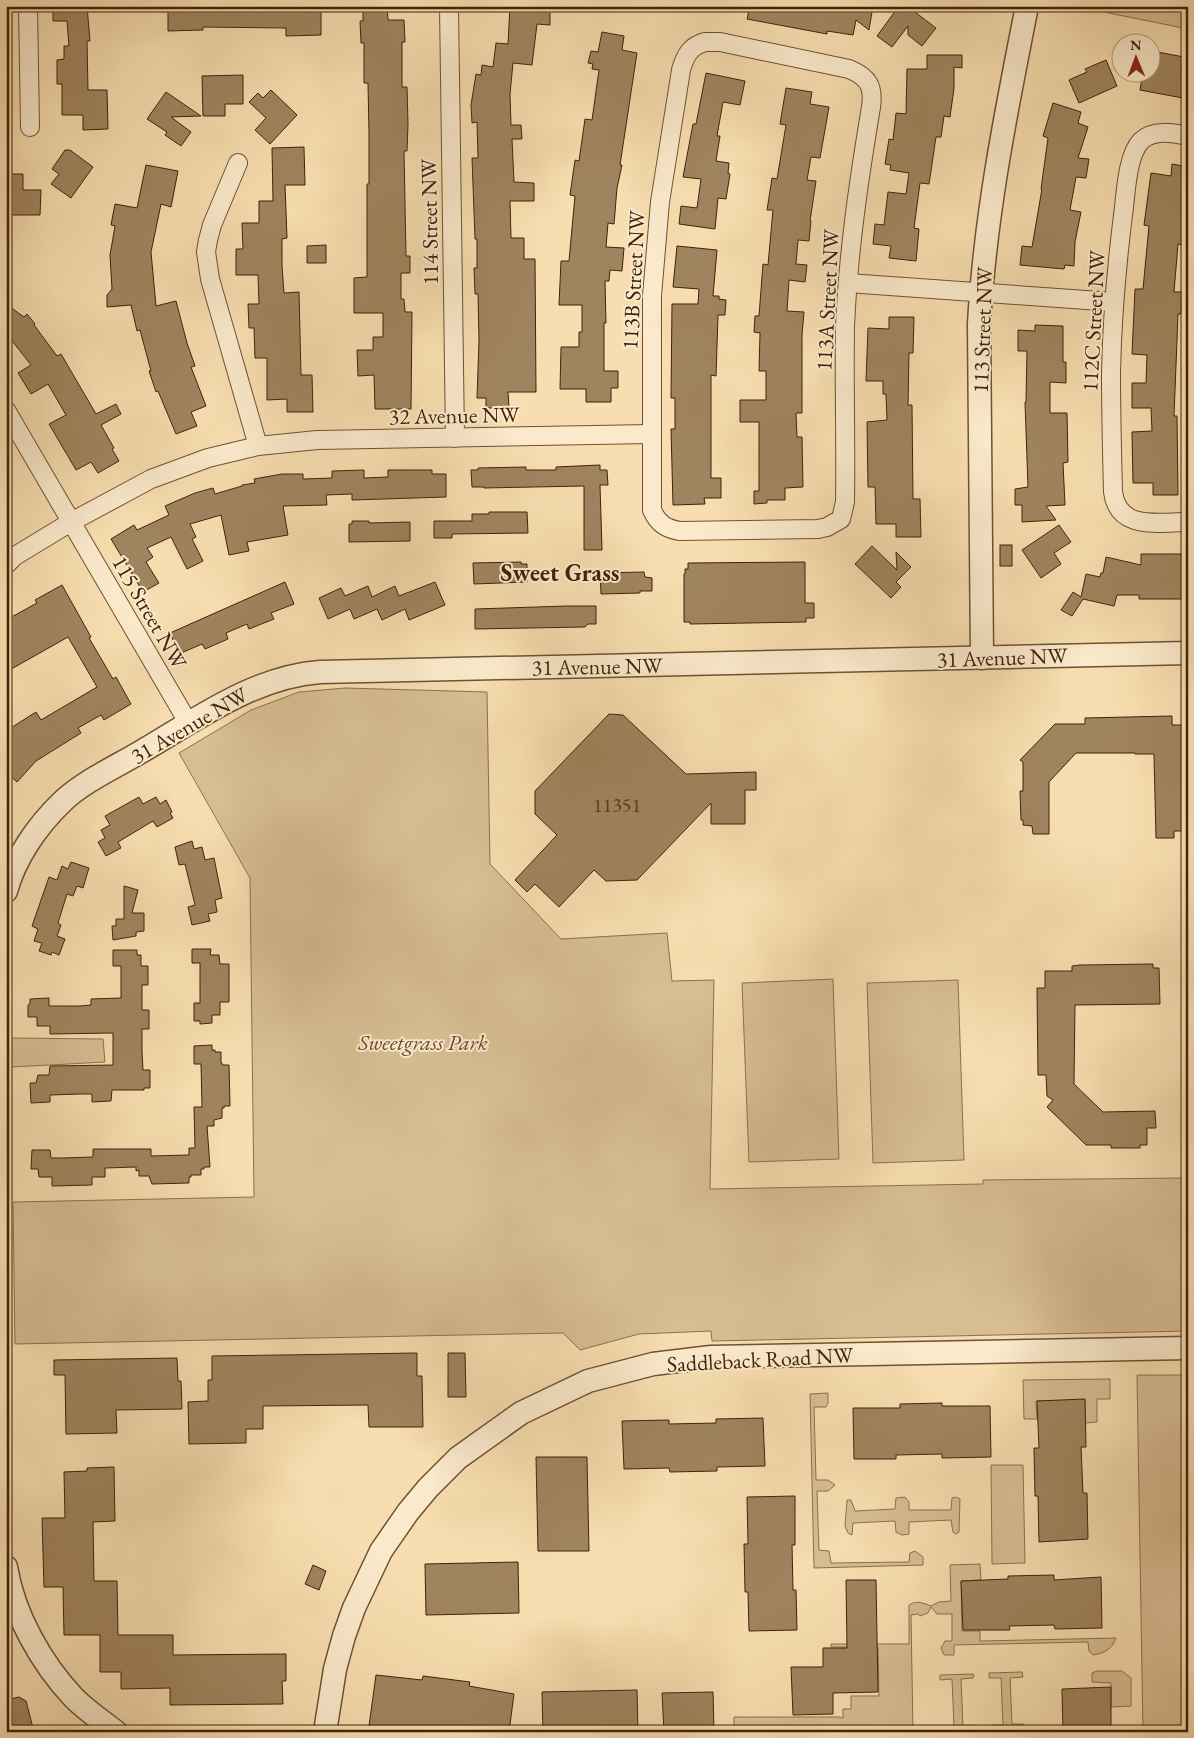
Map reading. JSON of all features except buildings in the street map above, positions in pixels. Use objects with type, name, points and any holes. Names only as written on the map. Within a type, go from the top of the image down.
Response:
[{"type":"street","points":[[28,6],[30,127]]},
{"type":"street","name":"114 Street NW","points":[[449,6],[455,438]]},
{"type":"street","name":"113 Street NW","points":[[982,658],[979,324],[981,292],[989,210],[1000,142],[1027,6]]},
{"type":"street","name":"113A Street NW","points":[[657,521],[672,530],[689,532],[818,529],[827,527],[841,519],[845,502],[845,344],[848,283],[860,177],[872,107],[869,84],[857,72],[840,67],[720,42],[705,42],[693,46]]},
{"type":"street","name":"113B Street NW","points":[[657,521],[652,504],[652,296],[660,202],[681,70],[684,60],[693,46]]},
{"type":"street","name":"112C Street NW","points":[[1188,136],[1172,132],[1147,136],[1138,144],[1132,160],[1121,230],[1114,302],[1111,375],[1112,492],[1116,506],[1128,518],[1146,523],[1188,522]]},
{"type":"street","points":[[238,164],[212,225],[206,252],[210,278],[258,446]]},
{"type":"street","points":[[848,283],[1114,302]]},
{"type":"street","name":"115 Street NW","points":[[6,410],[189,724]]},
{"type":"street","name":"32 Avenue NW","points":[[71,522],[138,485],[166,472],[216,456],[258,446],[317,440],[651,434]]},
{"type":"street","points":[[6,564],[15,556],[71,522]]},
{"type":"street","name":"31 Avenue NW","points":[[6,892],[18,862],[30,840],[47,817],[64,800],[189,724],[257,686],[282,678],[307,673],[1188,653]]},
{"type":"street","name":"Saddleback Road NW","points":[[325,1732],[335,1669],[345,1632],[354,1608],[381,1551],[408,1512],[428,1488],[458,1458],[521,1413],[551,1397],[588,1381],[653,1364],[711,1357],[1188,1348]]},
{"type":"street","points":[[7,1578],[22,1619],[48,1666],[75,1698],[116,1732]]},
{"type":"green space","points":[[1074,6],[1188,6],[1188,29]]},
{"type":"green space","name":"Sweetgrass Park","points":[[345,688],[487,692],[490,864],[561,939],[667,933],[672,981],[714,980],[710,1189],[983,1184],[983,1180],[1188,1178],[1188,1331],[712,1341],[711,1331],[639,1334],[580,1350],[563,1333],[15,1344],[13,1202],[254,1197],[250,878],[179,753],[251,710],[299,692]]},
{"type":"green space","points":[[833,979],[839,1159],[749,1162],[742,983]]},
{"type":"green space","points":[[958,980],[964,1160],[873,1163],[867,983]]},
{"type":"green space","points":[[12,1038],[103,1039],[105,1062],[12,1067]]},
{"type":"green space","points":[[1137,1375],[1188,1375],[1188,1732],[1143,1732]]},
{"type":"green space","points":[[1110,1379],[1110,1399],[1097,1399],[1097,1422],[1085,1423],[1085,1400],[1036,1401],[1037,1419],[1024,1419],[1023,1380]]},
{"type":"green space","points":[[828,1393],[826,1407],[814,1407],[816,1480],[828,1480],[835,1485],[828,1491],[817,1491],[819,1550],[829,1551],[831,1563],[909,1562],[910,1553],[915,1551],[923,1557],[923,1565],[814,1568],[810,1394]]},
{"type":"green space","points":[[991,1465],[1023,1465],[1025,1563],[992,1564]]},
{"type":"green space","points":[[905,1497],[909,1502],[909,1510],[951,1510],[952,1498],[960,1499],[959,1532],[956,1534],[953,1532],[951,1520],[909,1522],[909,1534],[902,1535],[896,1532],[895,1521],[853,1523],[852,1535],[848,1533],[845,1526],[847,1500],[851,1500],[855,1511],[895,1509],[896,1498]]},
{"type":"green space","points":[[980,1564],[981,1580],[961,1581],[962,1631],[980,1631],[980,1641],[1116,1638],[1114,1642],[1108,1650],[1093,1655],[1089,1651],[1088,1642],[954,1645],[954,1655],[944,1655],[941,1648],[945,1641],[952,1641],[952,1614],[937,1614],[931,1607],[928,1613],[920,1616],[918,1614],[911,1615],[913,1732],[734,1732],[734,1717],[843,1718],[843,1709],[851,1709],[851,1696],[879,1696],[878,1647],[831,1647],[831,1644],[909,1644],[909,1605],[917,1602],[931,1606],[939,1602],[951,1601],[950,1565]]},
{"type":"green space","points":[[1097,1671],[1122,1671],[1131,1678],[1131,1706],[1111,1707],[1111,1683],[1092,1682],[1092,1673]]},
{"type":"green space","points":[[1022,1672],[1023,1677],[1010,1678],[1012,1724],[1023,1724],[1025,1729],[1023,1732],[992,1732],[990,1729],[992,1725],[1003,1725],[1001,1678],[989,1678],[989,1673]]},
{"type":"green space","points":[[973,1674],[973,1678],[961,1679],[963,1726],[974,1726],[975,1730],[942,1732],[940,1730],[942,1727],[954,1726],[952,1679],[940,1680],[940,1675]]},
{"type":"district","name":"Sweet Grass","points":[[560,573]]}]
